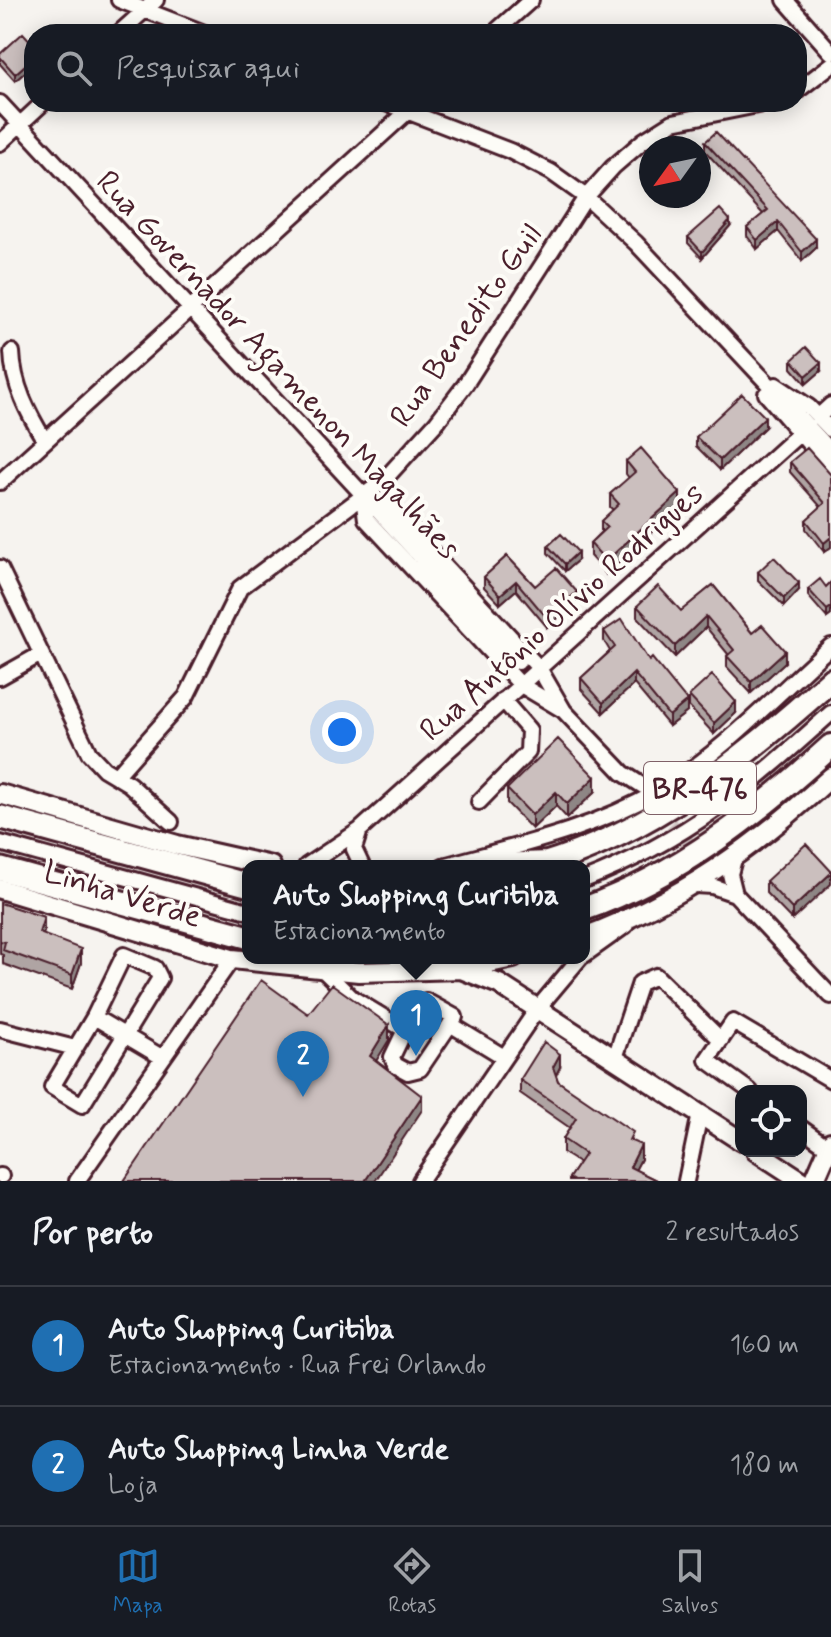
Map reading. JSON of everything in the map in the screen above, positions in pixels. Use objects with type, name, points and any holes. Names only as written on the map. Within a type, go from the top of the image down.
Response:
[{"type":"highway","name":"BR-476","points":[[553,860],[632,829],[678,803],[758,744],[831,680]]},
{"type":"highway","name":"BR-476","points":[[590,906],[646,883],[708,848],[769,802],[831,746]]},
{"type":"highway","name":"Linha Verde","points":[[0,817],[242,883]]},
{"type":"highway","name":"Linha Verde","points":[[0,869],[242,935]]},
{"type":"main road","points":[[590,935],[637,916],[695,885],[734,859],[831,777]]},
{"type":"main road","name":"Linha Verde","points":[[0,794],[177,845],[244,860]]},
{"type":"main road","name":"Linha Verde","points":[[0,889],[242,960]]},
{"type":"main road","name":"Linha Verde","points":[[281,964],[359,972],[461,969],[485,964]]},
{"type":"main road","points":[[461,969],[493,981],[538,1008],[735,1137]]},
{"type":"main road","points":[[814,1181],[830,1145]]},
{"type":"main road","points":[[765,1157],[802,1181]]},
{"type":"street","points":[[119,0],[150,5],[187,24]]},
{"type":"street","points":[[504,24],[531,0]]},
{"type":"street","points":[[785,0],[806,24]]},
{"type":"street","points":[[129,24],[150,5]]},
{"type":"street","points":[[807,25],[831,52]]},
{"type":"street","points":[[807,83],[831,65]]},
{"type":"street","name":"Rua Governador Agamenon Magalhães","points":[[0,103],[518,662]]},
{"type":"street","points":[[0,143],[34,112]]},
{"type":"street","points":[[0,482],[407,112]]},
{"type":"street","points":[[424,112],[533,162],[586,197],[636,243],[831,451]]},
{"type":"street","name":"Rua Benedito Guil","points":[[116,776],[186,697],[240,588],[396,469],[452,403],[586,197],[628,152],[673,122],[722,112]]},
{"type":"street","points":[[12,352],[12,372],[45,441]]},
{"type":"street","points":[[759,374],[831,430]]},
{"type":"street","points":[[759,374],[764,391],[831,469]]},
{"type":"street","points":[[818,417],[831,405]]},
{"type":"street","name":"Rua Antônio Olívio Rodrigues","points":[[315,860],[360,830],[799,434]]},
{"type":"street","points":[[564,711],[521,685],[366,519],[363,497],[388,505],[539,668],[564,711],[623,773],[643,786],[659,791]]},
{"type":"street","points":[[0,568],[89,753],[104,769],[171,822]]},
{"type":"street","points":[[464,860],[577,828],[659,791],[715,749],[831,646]]},
{"type":"street","points":[[0,677],[41,654]]},
{"type":"street","points":[[479,802],[528,752],[529,730],[503,700]]},
{"type":"street","points":[[590,878],[627,863],[697,826],[743,792],[831,713]]},
{"type":"street","points":[[623,773],[630,794],[628,807]]},
{"type":"street","points":[[359,860],[354,849],[360,830]]},
{"type":"street","points":[[0,843],[242,909]]},
{"type":"street","points":[[734,859],[730,874],[735,894]]},
{"type":"street","points":[[695,885],[712,886],[735,894],[831,996]]},
{"type":"street","points":[[590,951],[637,916]]},
{"type":"street","points":[[124,955],[155,968],[160,978],[82,1105],[52,1087],[94,1017],[124,955]]},
{"type":"street","points":[[77,1181],[232,959]]},
{"type":"street","points":[[420,1181],[538,1008],[576,964]]},
{"type":"street","points":[[321,968],[352,998],[405,1030]]},
{"type":"street","points":[[615,1058],[640,983],[648,976],[656,976],[721,1040]]},
{"type":"street","points":[[426,1001],[455,1017],[450,1024],[420,1069],[408,1072],[395,1065],[392,1057],[405,1030],[426,1001]]},
{"type":"street","points":[[94,1017],[163,1058]]},
{"type":"street","points":[[742,1085],[707,1060],[733,1022],[831,1080]]},
{"type":"street","points":[[450,1024],[504,1057]]},
{"type":"street","points":[[0,1029],[75,1048]]},
{"type":"street","points":[[686,1181],[700,1114]]},
{"type":"street","points":[[807,1132],[830,1145]]},
{"type":"building","points":[[24,34],[24,66],[15,74],[0,54]]},
{"type":"building","points":[[716,132],[816,239],[802,252],[778,222],[757,240],[747,227],[768,210],[711,148],[711,137]]},
{"type":"building","points":[[720,209],[730,220],[702,252],[688,237]]},
{"type":"building","points":[[806,347],[821,363],[806,376],[792,360]]},
{"type":"building","points":[[742,394],[765,417],[720,460],[696,437]]},
{"type":"building","points":[[641,448],[680,493],[606,561],[590,543],[607,527],[601,521],[619,504],[610,494],[635,472],[626,461]]},
{"type":"building","points":[[807,448],[831,475],[831,537],[824,543],[806,520],[825,503],[790,462]]},
{"type":"building","points":[[561,534],[578,552],[565,564],[548,546]]},
{"type":"building","points":[[507,556],[535,586],[556,568],[577,592],[547,618],[516,581],[500,595],[484,577]]},
{"type":"building","points":[[774,557],[799,583],[784,598],[758,572]]},
{"type":"building","points":[[820,579],[826,587],[831,582],[831,607],[827,610],[808,589]]},
{"type":"building","points":[[713,585],[752,633],[762,625],[785,651],[751,682],[727,656],[734,650],[706,616],[675,646],[637,606],[658,586],[681,611]]},
{"type":"building","points":[[622,619],[649,661],[652,658],[687,701],[669,716],[634,673],[603,703],[581,678],[615,647],[604,631]]},
{"type":"building","points":[[712,675],[736,702],[714,723],[689,696]]},
{"type":"building","points":[[558,739],[595,777],[567,804],[556,792],[532,815],[507,789]]},
{"type":"building","points":[[806,844],[831,873],[792,909],[766,881]]},
{"type":"building","points":[[0,903],[44,917],[39,933],[81,949],[72,975],[3,950],[5,942],[0,941]]},
{"type":"building","points":[[261,980],[308,1014],[332,984],[389,1025],[370,1056],[422,1096],[365,1181],[124,1181]]},
{"type":"building","points":[[544,1042],[560,1054],[553,1067],[558,1081],[633,1132],[629,1140],[641,1145],[630,1167],[658,1181],[574,1181],[569,1178],[585,1154],[563,1139],[576,1118],[520,1080]]},
{"type":"tunnel","points":[[518,662],[556,703]]},
{"type":"tunnel","points":[[656,809],[737,895]]},
{"type":"place","name":"Auto Shopping Curitiba","points":[[416,1056]]},
{"type":"place","name":"Auto Shopping Linha Verde","points":[[303,1097]]}]
